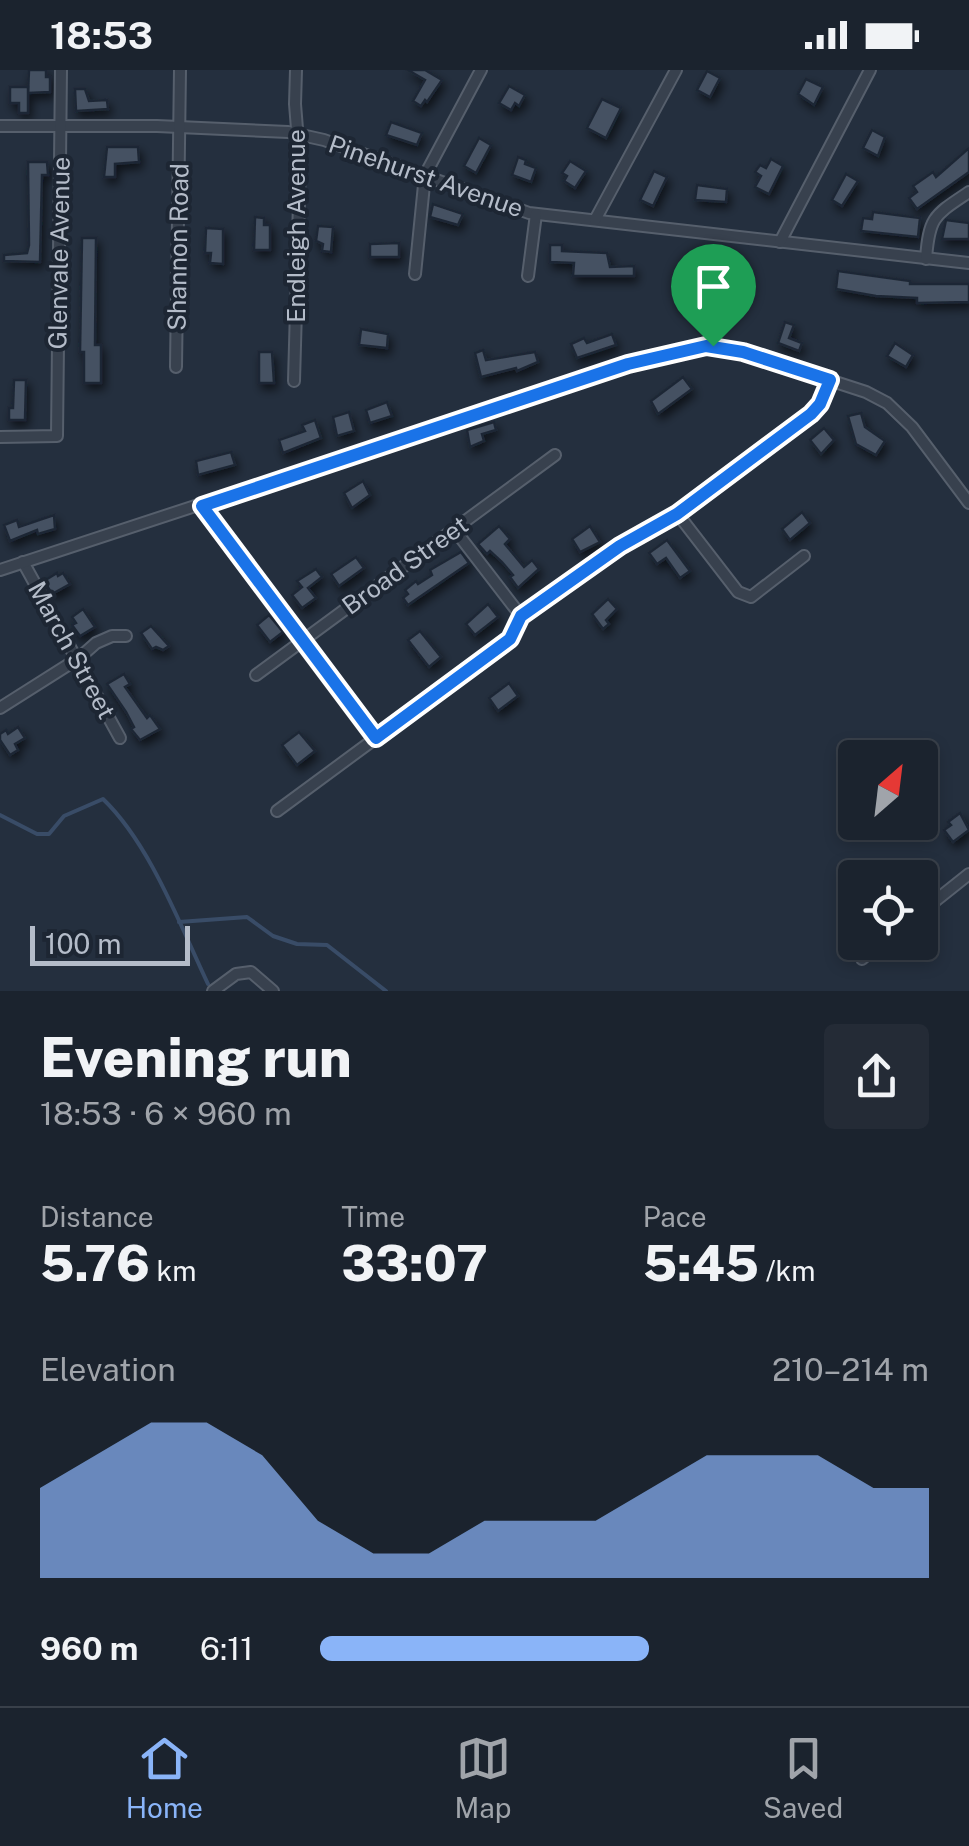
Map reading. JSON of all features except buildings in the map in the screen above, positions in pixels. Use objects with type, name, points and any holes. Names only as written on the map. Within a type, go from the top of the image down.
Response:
[{"type":"street","name":"Glenvale Avenue","points":[[0,437],[57,436],[61,70]]},
{"type":"street","name":"Shannon Road","points":[[176,367],[180,70]]},
{"type":"street","name":"Endleigh Avenue","points":[[294,382],[300,166],[296,70]]},
{"type":"street","points":[[414,274],[425,175],[482,70]]},
{"type":"street","points":[[595,220],[676,70]]},
{"type":"street","points":[[780,242],[870,70]]},
{"type":"street","name":"Pinehurst Avenue","points":[[0,126],[271,129],[298,133],[536,214],[969,263]]},
{"type":"street","points":[[926,259],[930,221],[969,192]]},
{"type":"street","points":[[528,276],[536,214]]},
{"type":"street","points":[[0,570],[610,370],[713,346],[743,352],[876,396],[896,410],[969,503]]},
{"type":"street","points":[[454,530],[521,616],[620,546],[677,514],[811,414],[830,380]]},
{"type":"street","name":"Broad Street","points":[[256,674],[555,456]]},
{"type":"street","points":[[202,506],[376,738],[277,811]]},
{"type":"street","points":[[677,514],[738,592],[751,596],[804,556]]},
{"type":"street","name":"March Street","points":[[23,562],[120,738]]},
{"type":"street","points":[[0,708],[96,643],[112,636],[126,636]]},
{"type":"street","points":[[938,898],[969,874]]},
{"type":"street","points":[[213,991],[236,974],[252,972],[274,991]]},
{"type":"lane","points":[[376,738],[510,639],[521,616]]},
{"type":"waterway","points":[[0,815],[37,834],[49,834],[64,816],[103,799],[120,817],[149,862],[208,984]]},
{"type":"waterway","points":[[179,922],[247,917],[273,936],[297,944],[327,945],[386,991]]},
{"type":"route","points":[[713,346],[830,380],[811,414],[677,514],[620,546],[521,616],[510,639],[376,738],[202,506],[628,364],[713,346]]}]
